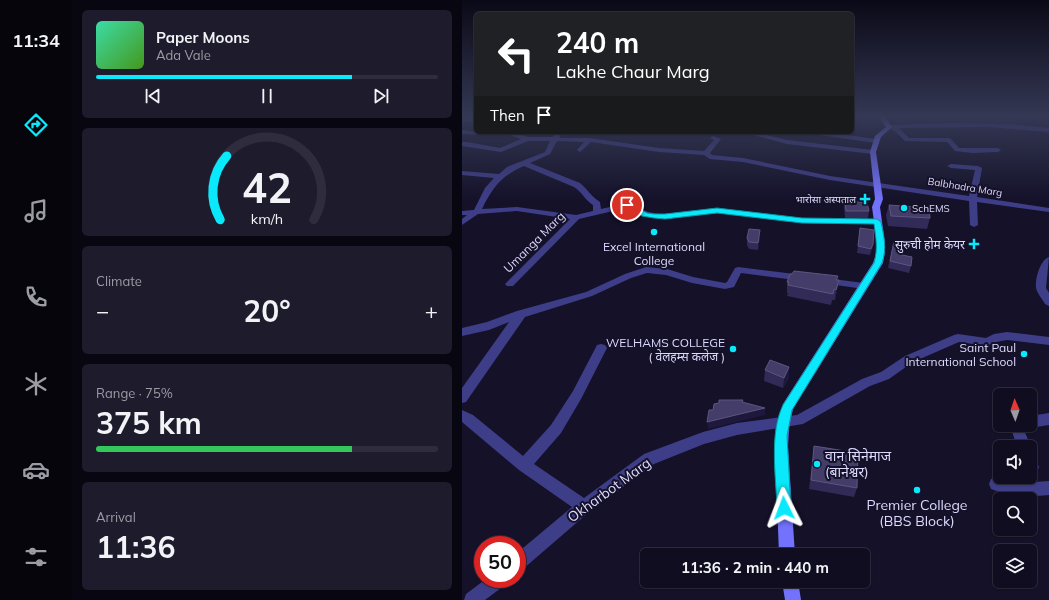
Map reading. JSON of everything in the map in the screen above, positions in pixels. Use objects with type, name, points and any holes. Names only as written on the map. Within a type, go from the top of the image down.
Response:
[{"type":"main road","points":[[787,548],[781,436],[783,421],[787,408],[878,263],[881,252],[881,244],[872,206],[879,199],[873,152],[875,145]]},
{"type":"main road","points":[[791,588],[792,600]]},
{"type":"street","points":[[473,145],[501,150],[513,145]]},
{"type":"street","points":[[462,222],[477,211],[489,188],[500,176],[548,153],[552,145]]},
{"type":"street","points":[[580,150],[584,145]]},
{"type":"street","name":"Balbhadra Marg","points":[[624,145],[659,150],[706,153],[710,157],[743,160],[815,175],[1049,210]]},
{"type":"street","points":[[706,153],[713,145]]},
{"type":"street","points":[[813,145],[873,152]]},
{"type":"street","points":[[953,145],[957,150],[998,150]]},
{"type":"street","points":[[525,163],[533,168],[577,184],[588,198],[597,204],[598,212]]},
{"type":"street","points":[[951,166],[971,166],[978,168],[978,180],[974,188],[973,198],[974,225]]},
{"type":"street","points":[[462,173],[500,176]]},
{"type":"street","points":[[462,213],[517,209],[576,217],[627,205],[644,214],[665,217],[717,210],[802,221],[877,222]]},
{"type":"street","name":"Umanga Marg","points":[[510,284],[576,217]]},
{"type":"street","points":[[1049,260],[1044,266],[1041,288],[1049,302]]},
{"type":"street","points":[[462,332],[489,326],[521,314],[589,294],[628,276],[646,270],[667,272],[692,280],[722,286],[731,285],[736,271],[741,270],[864,286]]},
{"type":"street","points":[[462,398],[521,314]]},
{"type":"street","name":"Okharbot Marg","points":[[526,555],[584,506],[649,459],[703,438],[737,429],[783,421],[800,420],[866,382],[885,376],[908,359],[958,338],[987,342],[994,338],[1007,336],[1049,341]]},
{"type":"street","points":[[524,465],[556,429],[577,395],[600,348]]},
{"type":"street","points":[[462,416],[469,419],[524,465],[584,506]]},
{"type":"street","points":[[1037,421],[1049,419]]},
{"type":"street","points":[[996,484],[1021,490],[1049,488]]},
{"type":"street","points":[[472,600],[487,588]]},
{"type":"building","points":[[845,200],[867,203],[869,211],[846,211]]},
{"type":"building","points":[[889,205],[929,208],[930,218],[891,216]]},
{"type":"building","points":[[860,228],[874,230],[871,249],[858,246]]},
{"type":"building","points":[[749,229],[760,230],[758,243],[749,242],[747,238]]},
{"type":"building","points":[[894,241],[904,243],[902,255],[912,257],[911,266],[890,261]]},
{"type":"building","points":[[794,271],[838,276],[836,280],[839,280],[836,290],[834,289],[833,294],[788,285],[789,282],[787,282],[790,274]]},
{"type":"building","points":[[770,360],[789,367],[784,378],[765,370]]},
{"type":"building","points":[[719,400],[743,400],[742,402],[765,408],[707,422],[709,410],[713,410],[714,404],[719,403]]},
{"type":"building","points":[[814,446],[858,453],[857,488],[811,480]]},
{"type":"place","name":"भारोसा अस्पताल","points":[[865,199]]},
{"type":"place","name":"SchEMS","points":[[904,208]]},
{"type":"place","name":"Excel International College","points":[[654,232]]},
{"type":"place","name":"सुरुची होम केयर","points":[[974,244]]},
{"type":"place","name":"WELHAMS COLLEGE ( वेलहम्स कलेज )","points":[[733,349]]},
{"type":"place","name":"Saint Paul International School","points":[[1024,354]]},
{"type":"place","name":"वान सिनेमाज (बानेश्वर)","points":[[817,464]]},
{"type":"place","name":"Premier College (BBS Block)","points":[[917,490]]},
{"type":"route","points":[[627,205],[644,214],[665,217],[717,210],[802,221],[821,220],[877,222],[881,244],[881,252],[878,263],[787,408],[781,436],[784,508]]}]
